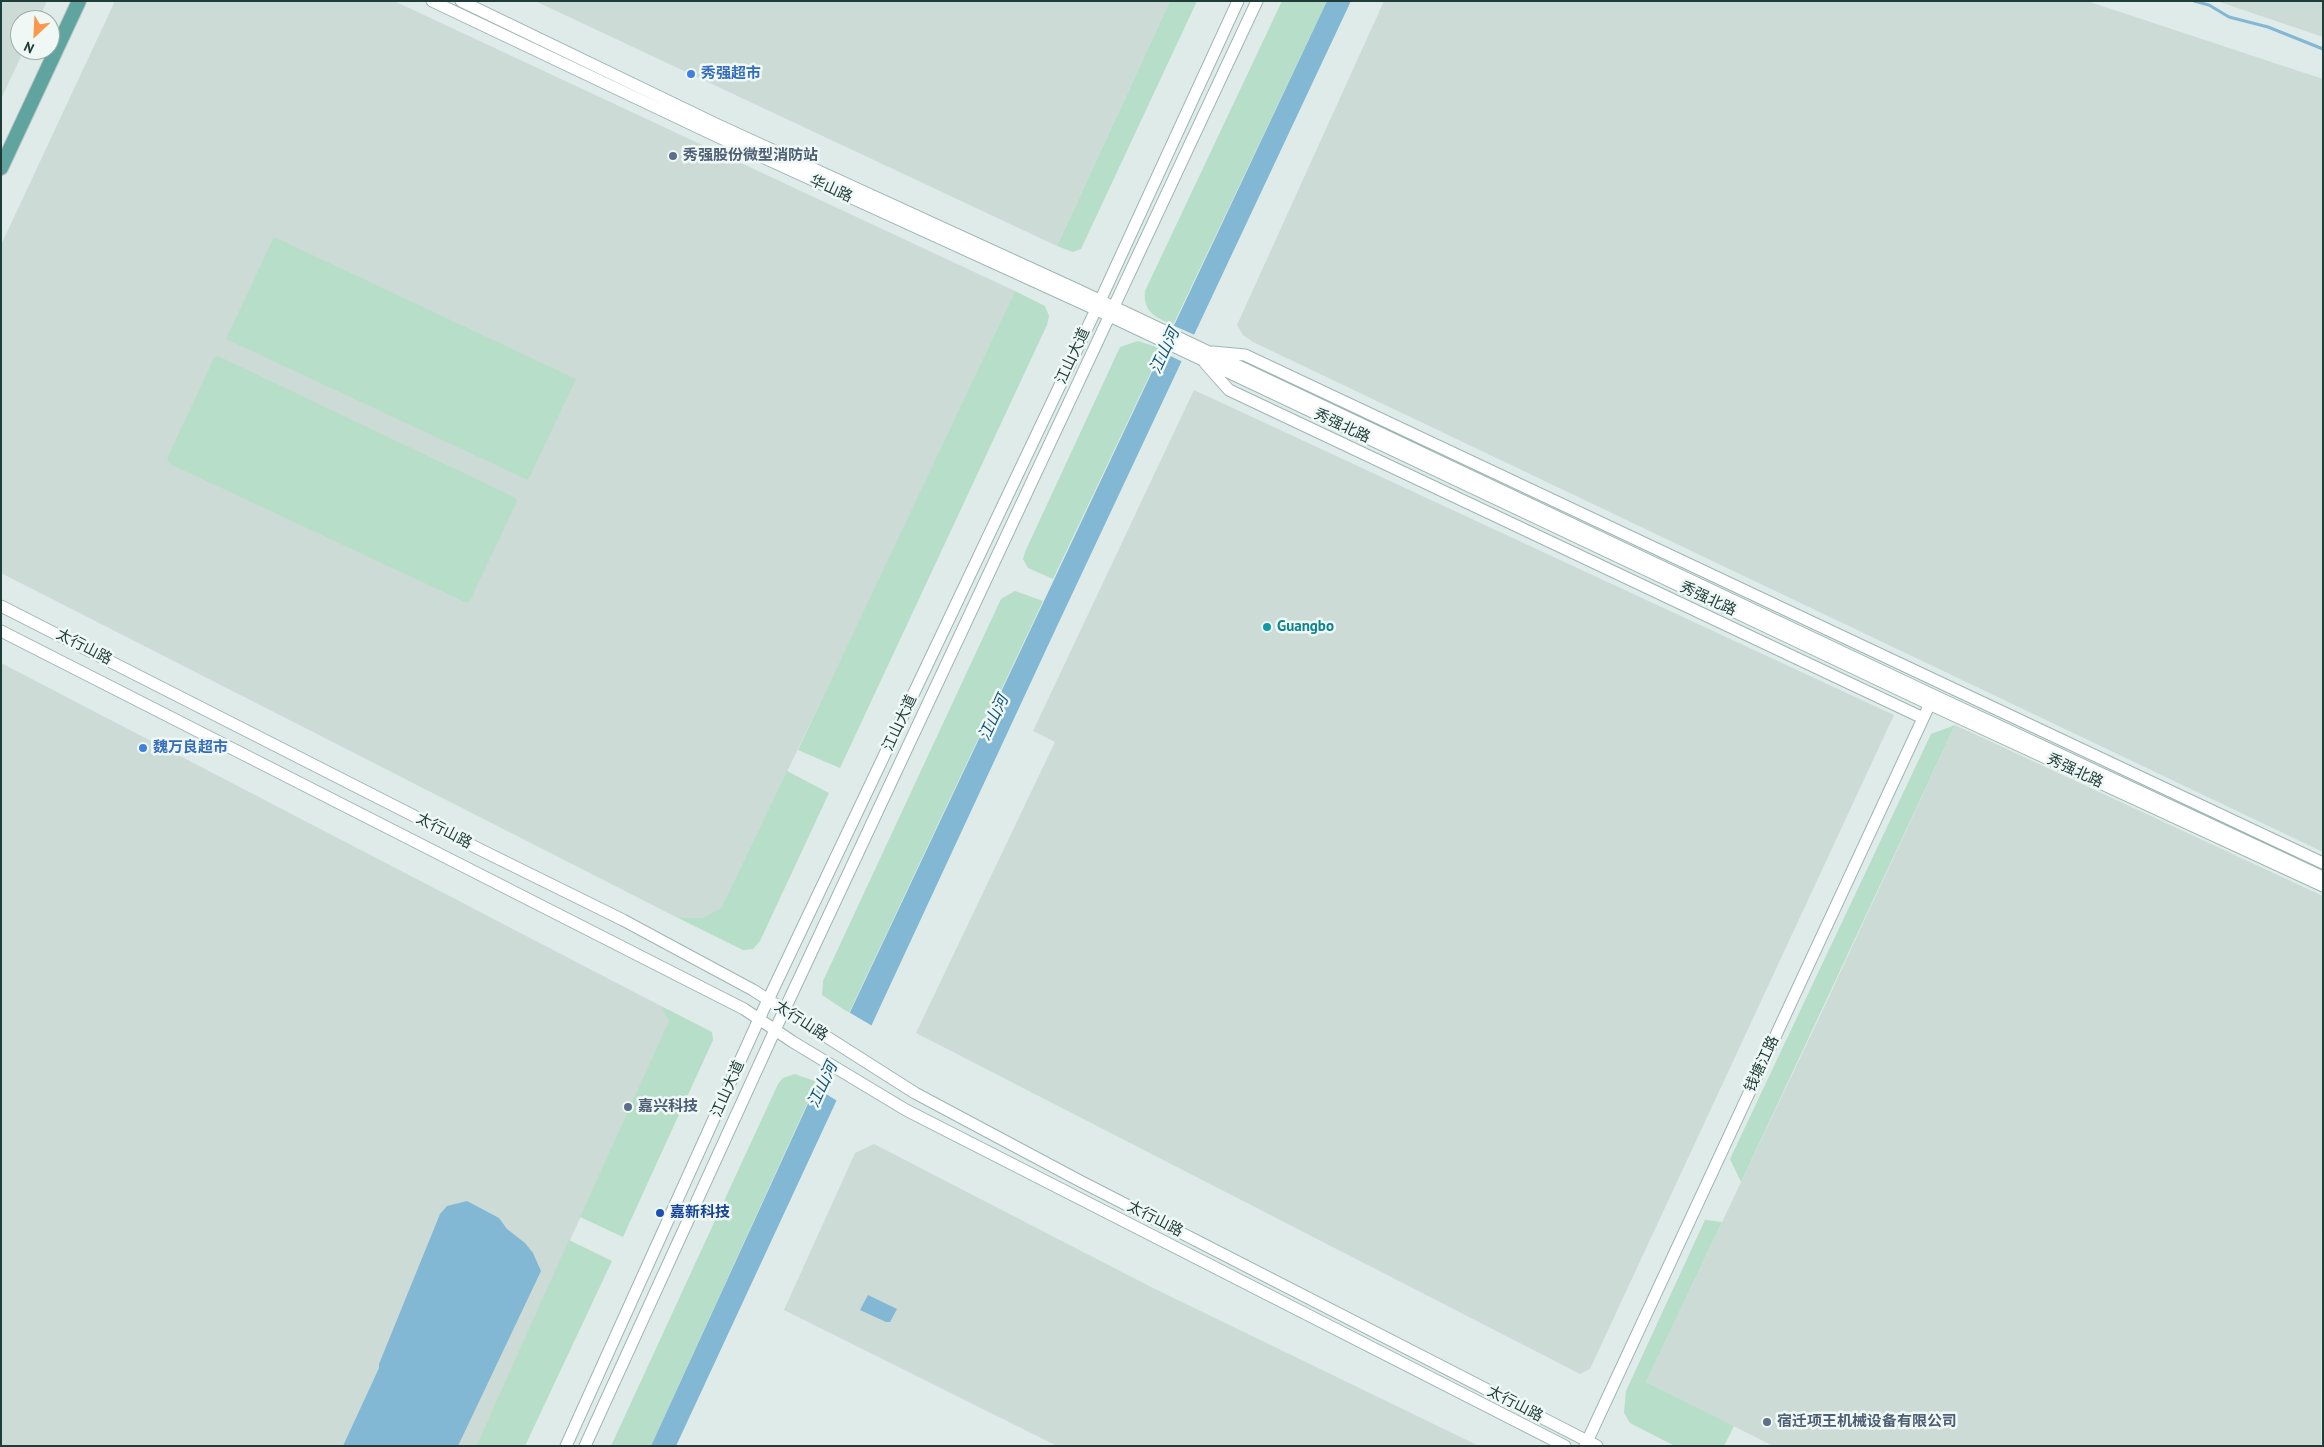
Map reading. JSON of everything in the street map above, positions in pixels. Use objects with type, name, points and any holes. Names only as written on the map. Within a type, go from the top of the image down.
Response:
[{"type":"main road","points":[[1,168],[79,1]]},
{"type":"street","name":"华山路","points":[[432,1],[714,135],[1098,305]]},
{"type":"street","name":"华山路","points":[[461,1],[1098,305]]},
{"type":"street","name":"江山大道","points":[[566,1446],[759,1019],[1098,305],[1238,1]]},
{"type":"street","name":"江山大道","points":[[585,1446],[775,1030],[1257,1]]},
{"type":"street","name":"秀强北路","points":[[1098,305],[2323,886]]},
{"type":"street","points":[[1202,354],[1245,354],[2323,863]]},
{"type":"street","points":[[1202,354],[1229,390],[1923,718]]},
{"type":"street","name":"太行山路","points":[[1,606],[481,850],[623,920],[785,1010],[915,1093],[1080,1181],[1590,1444]]},
{"type":"street","name":"太行山路","points":[[1,631],[736,1004],[906,1110],[1565,1446]]},
{"type":"street","name":"钱塘江路","points":[[1590,1444],[1940,682]]},
{"type":"street","name":"秀强北路","points":[[1931,699],[2323,877]]},
{"type":"shaded area","points":[[1,1],[47,1],[43,10],[10,10],[10,60],[19,60],[1,99]]},
{"type":"shaded area","points":[[115,1],[394,1],[1015,291],[853,635],[721,908],[702,918],[676,917],[1,573],[1,245]]},
{"type":"shaded area","points":[[535,1],[1170,1],[1057,246]]},
{"type":"shaded area","points":[[1384,1],[2087,1],[2323,79],[2323,852],[1253,342],[1243,335],[1237,325]]},
{"type":"shaded area","points":[[2217,1],[2323,1],[2323,37]]},
{"type":"shaded area","points":[[1194,390],[1894,715],[1590,1369],[1580,1374],[916,1033],[1055,742],[1033,731]]},
{"type":"shaded area","points":[[1,663],[661,1006],[670,1021],[476,1446],[1,1446]]},
{"type":"shaded area","points":[[1955,725],[2323,896],[2321,1446],[1773,1446],[1646,1382],[1821,1014]]},
{"type":"shaded area","points":[[874,1144],[1151,1287],[1479,1446],[1057,1446],[784,1310],[855,1153]]},
{"type":"green space","points":[[1170,1],[1197,1],[1081,249],[1073,252],[1057,246]]},
{"type":"green space","points":[[1282,1],[1327,1],[1173,325],[1156,316],[1148,309],[1145,291]]},
{"type":"green space","points":[[274,237],[576,379],[528,480],[226,339]]},
{"type":"green space","points":[[1015,291],[1045,306],[1049,316],[1047,325],[840,768],[798,750]]},
{"type":"green space","points":[[1138,341],[1162,349],[1053,579],[1028,568],[1023,559],[1025,552],[1120,347]]},
{"type":"green space","points":[[218,356],[516,498],[517,501],[470,601],[467,603],[170,464],[167,459],[214,358]]},
{"type":"green space","points":[[1015,591],[1043,601],[849,1013],[822,995],[823,981],[1001,599]]},
{"type":"green space","points":[[1955,725],[1741,1182],[1730,1159],[1931,734]]},
{"type":"green space","points":[[787,771],[829,793],[760,941],[753,949],[743,950],[676,917],[702,918],[721,908]]},
{"type":"green space","points":[[661,1006],[712,1032],[713,1040],[623,1237],[580,1217],[669,1021]]},
{"type":"green space","points":[[795,1074],[817,1082],[651,1446],[611,1446],[778,1084],[783,1078]]},
{"type":"green space","points":[[1705,1220],[1722,1222],[1646,1382],[1734,1426],[1724,1446],[1675,1446],[1630,1423],[1624,1413],[1626,1391]]},
{"type":"green space","points":[[569,1240],[612,1261],[525,1446],[476,1446]]},
{"type":"water","name":"江山河","points":[[1327,1],[1351,1],[1051,639],[676,1446],[651,1446],[844,1025]]},
{"type":"water","points":[[467,1201],[499,1218],[507,1229],[525,1243],[533,1253],[541,1271],[458,1446],[343,1446],[379,1368],[440,1214],[447,1206]]},
{"type":"water","points":[[868,1295],[897,1309],[890,1322],[860,1310]]},
{"type":"pier","points":[[1170,324],[1197,336],[1185,363],[1158,350]]},
{"type":"pier","points":[[847,1011],[874,1027],[839,1102],[813,1086]]},
{"type":"waterway","points":[[2194,1],[2209,5],[2229,17],[2268,27],[2323,49]]},
{"type":"place","name":"秀强超市","points":[[691,74]]},
{"type":"place","name":"秀强股份微型消防站","points":[[673,156]]},
{"type":"place","name":"Guangbo","points":[[1267,627]]},
{"type":"place","name":"魏万良超市","points":[[143,748]]},
{"type":"place","name":"嘉兴科技","points":[[628,1107]]},
{"type":"place","name":"嘉新科技","points":[[660,1213]]},
{"type":"place","name":"宿迁项王机械设备有限公司","points":[[1767,1422]]}]
